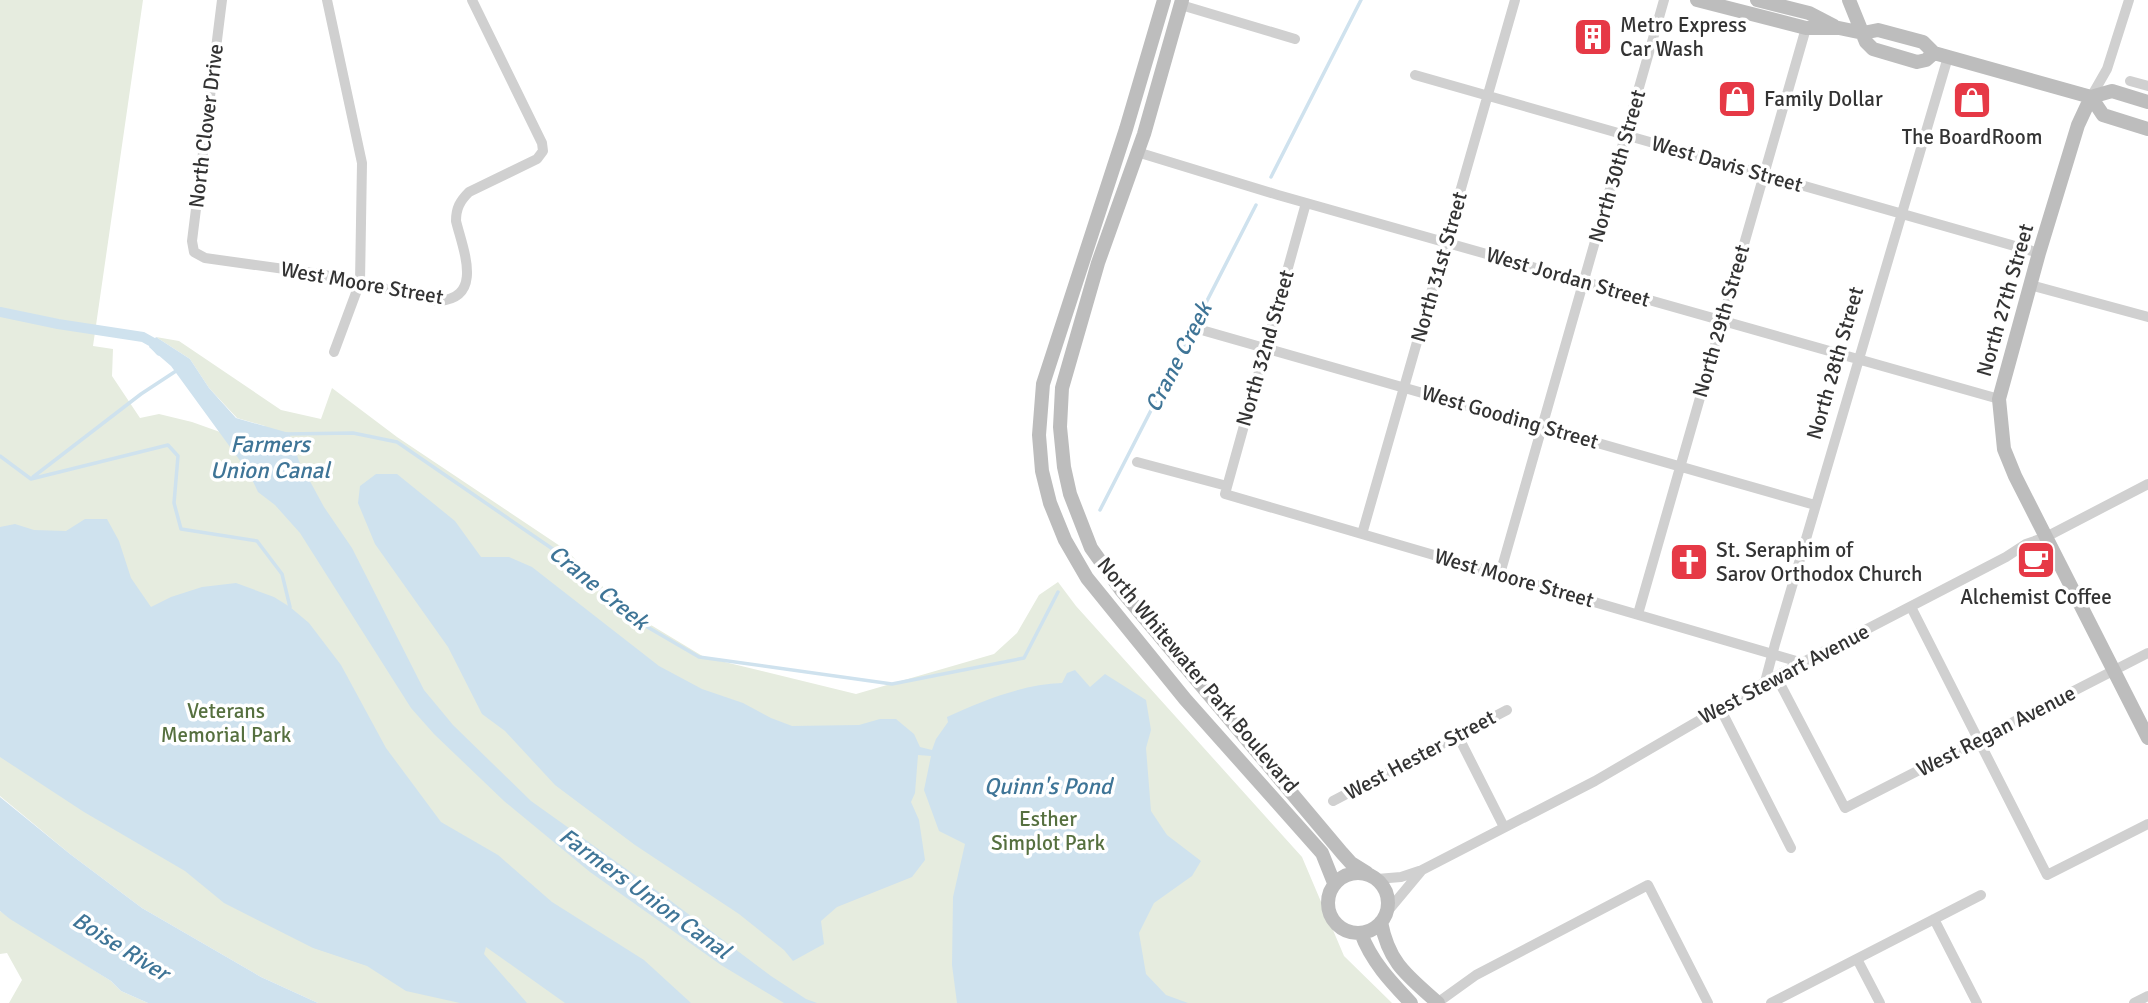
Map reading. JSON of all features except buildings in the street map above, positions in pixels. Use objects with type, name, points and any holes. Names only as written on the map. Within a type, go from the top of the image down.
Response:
[{"type":"street","name":"North Clover Drive","points":[[194,252],[192,242],[222,0]]},
{"type":"street","points":[[327,0],[362,163],[360,282],[334,352]]},
{"type":"street","name":"West Moore Street","points":[[194,252],[205,258],[320,274],[439,301],[460,296],[468,275],[456,221],[459,204],[469,192],[537,159],[543,151],[542,143],[472,0]]},
{"type":"street","name":"North Whitewater Park Boulevard","points":[[1164,0],[1126,129],[1043,384],[1039,435],[1042,471],[1050,503],[1065,540],[1087,578],[1185,699],[1322,853],[1334,883]]},
{"type":"street","name":"North 31st Street","points":[[1362,534],[1515,0]]},
{"type":"street","name":"North 30th Street","points":[[1500,574],[1664,0]]},
{"type":"street","points":[[1697,0],[1806,28],[1839,28],[1863,33],[1878,30],[1923,42],[1941,55],[2091,97],[2112,91],[2148,102]]},
{"type":"street","points":[[1756,0],[1810,13],[1839,28]]},
{"type":"street","points":[[1849,0],[1866,42],[1873,49],[1917,62],[1941,55]]},
{"type":"street","points":[[2091,97],[2107,69],[2129,0]]},
{"type":"street","points":[[1181,3],[1295,39]]},
{"type":"street","name":"North Whitewater Park Boulevard","points":[[1181,3],[1137,152],[1098,263],[1063,379],[1060,427],[1064,467],[1070,494],[1091,548],[1121,590],[1342,853],[1351,863],[1372,876]]},
{"type":"street","name":"North 29th Street","points":[[1637,614],[1806,28]]},
{"type":"street","name":"North 28th Street","points":[[1765,682],[1901,213],[1941,55]]},
{"type":"street","name":"West Davis Street","points":[[1415,75],[2039,253]]},
{"type":"street","points":[[2130,80],[2148,86]]},
{"type":"street","points":[[2091,97],[2103,115],[2148,129]]},
{"type":"street","name":"North 27th Street","points":[[2091,97],[2078,125],[2039,253],[1999,400],[2004,449],[2014,475],[2148,738]]},
{"type":"street","name":"West Jordan Street","points":[[1137,152],[1306,203],[1999,400]]},
{"type":"street","name":"North 32nd Street","points":[[1226,490],[1306,203]]},
{"type":"street","points":[[2030,285],[2148,317]]},
{"type":"street","name":"West Gooding Street","points":[[1205,331],[1815,505]]},
{"type":"street","name":"West Moore Street","points":[[1137,462],[1362,534],[1803,663]]},
{"type":"street","name":"West Stewart Avenue","points":[[1372,876],[1401,877],[1422,870],[1595,781],[1776,676],[2006,557],[2026,544],[2046,537],[2148,484]]},
{"type":"street","points":[[1911,607],[2048,875],[2148,824]]},
{"type":"street","name":"West Regan Avenue","points":[[1776,676],[1845,808],[2148,653]]},
{"type":"street","points":[[1720,708],[1791,848]]},
{"type":"street","name":"West Hester Street","points":[[1333,801],[1507,710]]},
{"type":"street","points":[[1458,736],[1504,827]]},
{"type":"street","name":"West Stewart Avenue","points":[[1384,917],[1422,870]]},
{"type":"street","points":[[1384,917],[1369,931],[1345,931],[1332,919],[1327,900],[1334,883],[1349,873],[1372,876],[1387,894],[1385,943],[1402,971],[1437,1003],[1476,975],[1648,885],[1708,1003]]},
{"type":"street","points":[[1771,1003],[1981,895]]},
{"type":"street","points":[[1934,919],[1977,1003]]},
{"type":"street","points":[[1361,933],[1367,950],[1411,1003]]},
{"type":"street","points":[[1857,959],[1880,1003]]},
{"type":"street","points":[[2134,1003],[2148,996]]},
{"type":"green space","points":[[0,0],[143,0],[93,346],[113,349],[112,376],[140,418],[159,414],[220,432],[237,455],[265,426],[237,418],[209,388],[190,359],[156,337],[179,341],[281,410],[321,419],[332,388],[397,437],[566,550],[626,610],[704,657],[856,694],[994,654],[1017,633],[1039,595],[1058,582],[1076,606],[1302,857],[1344,956],[1392,1003],[318,1003],[261,977],[142,908],[70,854],[0,796]]},
{"type":"green space","points":[[0,911],[111,981],[121,991],[148,1003],[9,1003],[22,980],[7,953],[0,954]]},
{"type":"water","name":"Farmers Union Canal","points":[[156,337],[190,359],[209,388],[236,418],[289,433],[299,461],[324,507],[352,548],[424,690],[453,725],[531,801],[771,976],[806,999],[817,1003],[784,1003],[721,965],[590,872],[504,801],[434,734],[411,708],[300,533],[275,505],[258,492],[249,473],[171,366],[149,347]]},
{"type":"water","name":"Quinn's Pond","points":[[376,474],[397,474],[455,521],[481,557],[509,557],[532,567],[659,666],[702,689],[743,703],[792,726],[859,725],[880,719],[896,719],[914,734],[920,747],[932,750],[948,722],[947,717],[988,699],[1018,690],[1062,683],[1067,673],[1075,670],[1090,687],[1105,674],[1146,700],[1151,730],[1146,748],[1151,811],[1167,835],[1201,861],[1192,876],[1154,903],[1139,933],[1146,974],[1166,995],[1188,1003],[957,1003],[952,965],[953,897],[965,844],[939,831],[924,790],[931,756],[918,755],[915,793],[911,802],[919,820],[925,860],[912,877],[837,907],[821,921],[824,944],[793,961],[784,950],[739,914],[635,845],[555,785],[505,731],[482,714],[448,647],[375,544],[358,503],[360,486]]},
{"type":"water","points":[[85,519],[107,519],[119,541],[131,578],[151,607],[202,587],[236,583],[274,597],[290,607],[309,623],[341,665],[386,748],[441,822],[498,855],[552,902],[644,960],[691,1003],[565,1003],[486,947],[484,954],[527,1003],[460,1003],[406,991],[367,966],[313,948],[224,903],[185,871],[84,812],[0,757],[0,527],[15,524],[34,530],[66,531]]},
{"type":"water","name":"Boise River","points":[[0,797],[142,908],[261,977],[318,1003],[148,1003],[121,991],[111,981],[0,911]]},
{"type":"waterway","name":"Crane Creek","points":[[1271,177],[1361,0]]},
{"type":"waterway","name":"Crane Creek","points":[[1100,510],[1256,205]]},
{"type":"waterway","name":"Farmers Union Canal","points":[[0,312],[143,337],[160,351]]},
{"type":"waterway","points":[[33,477],[141,394],[176,371]]},
{"type":"waterway","name":"Crane Creek","points":[[286,434],[353,433],[397,442],[560,554],[632,618],[699,657],[892,684],[1024,658],[1058,592]]},
{"type":"waterway","points":[[0,456],[31,479],[168,445],[178,456],[174,503],[181,529],[257,541],[282,574],[290,607]]},
{"type":"place","name":"Metro Express Car Wash","points":[[1593,37]]},
{"type":"place","name":"Family Dollar","points":[[1737,99]]},
{"type":"place","name":"The BoardRoom","points":[[1972,100]]},
{"type":"place","name":"Alchemist Coffee","points":[[2036,560]]},
{"type":"place","name":"St. Seraphim of Sarov Orthodox Church","points":[[1689,562]]},
{"type":"park label","name":"Veterans Memorial Park","points":[[226,723]]},
{"type":"park label","name":"Esther Simplot Park","points":[[1048,831]]}]
